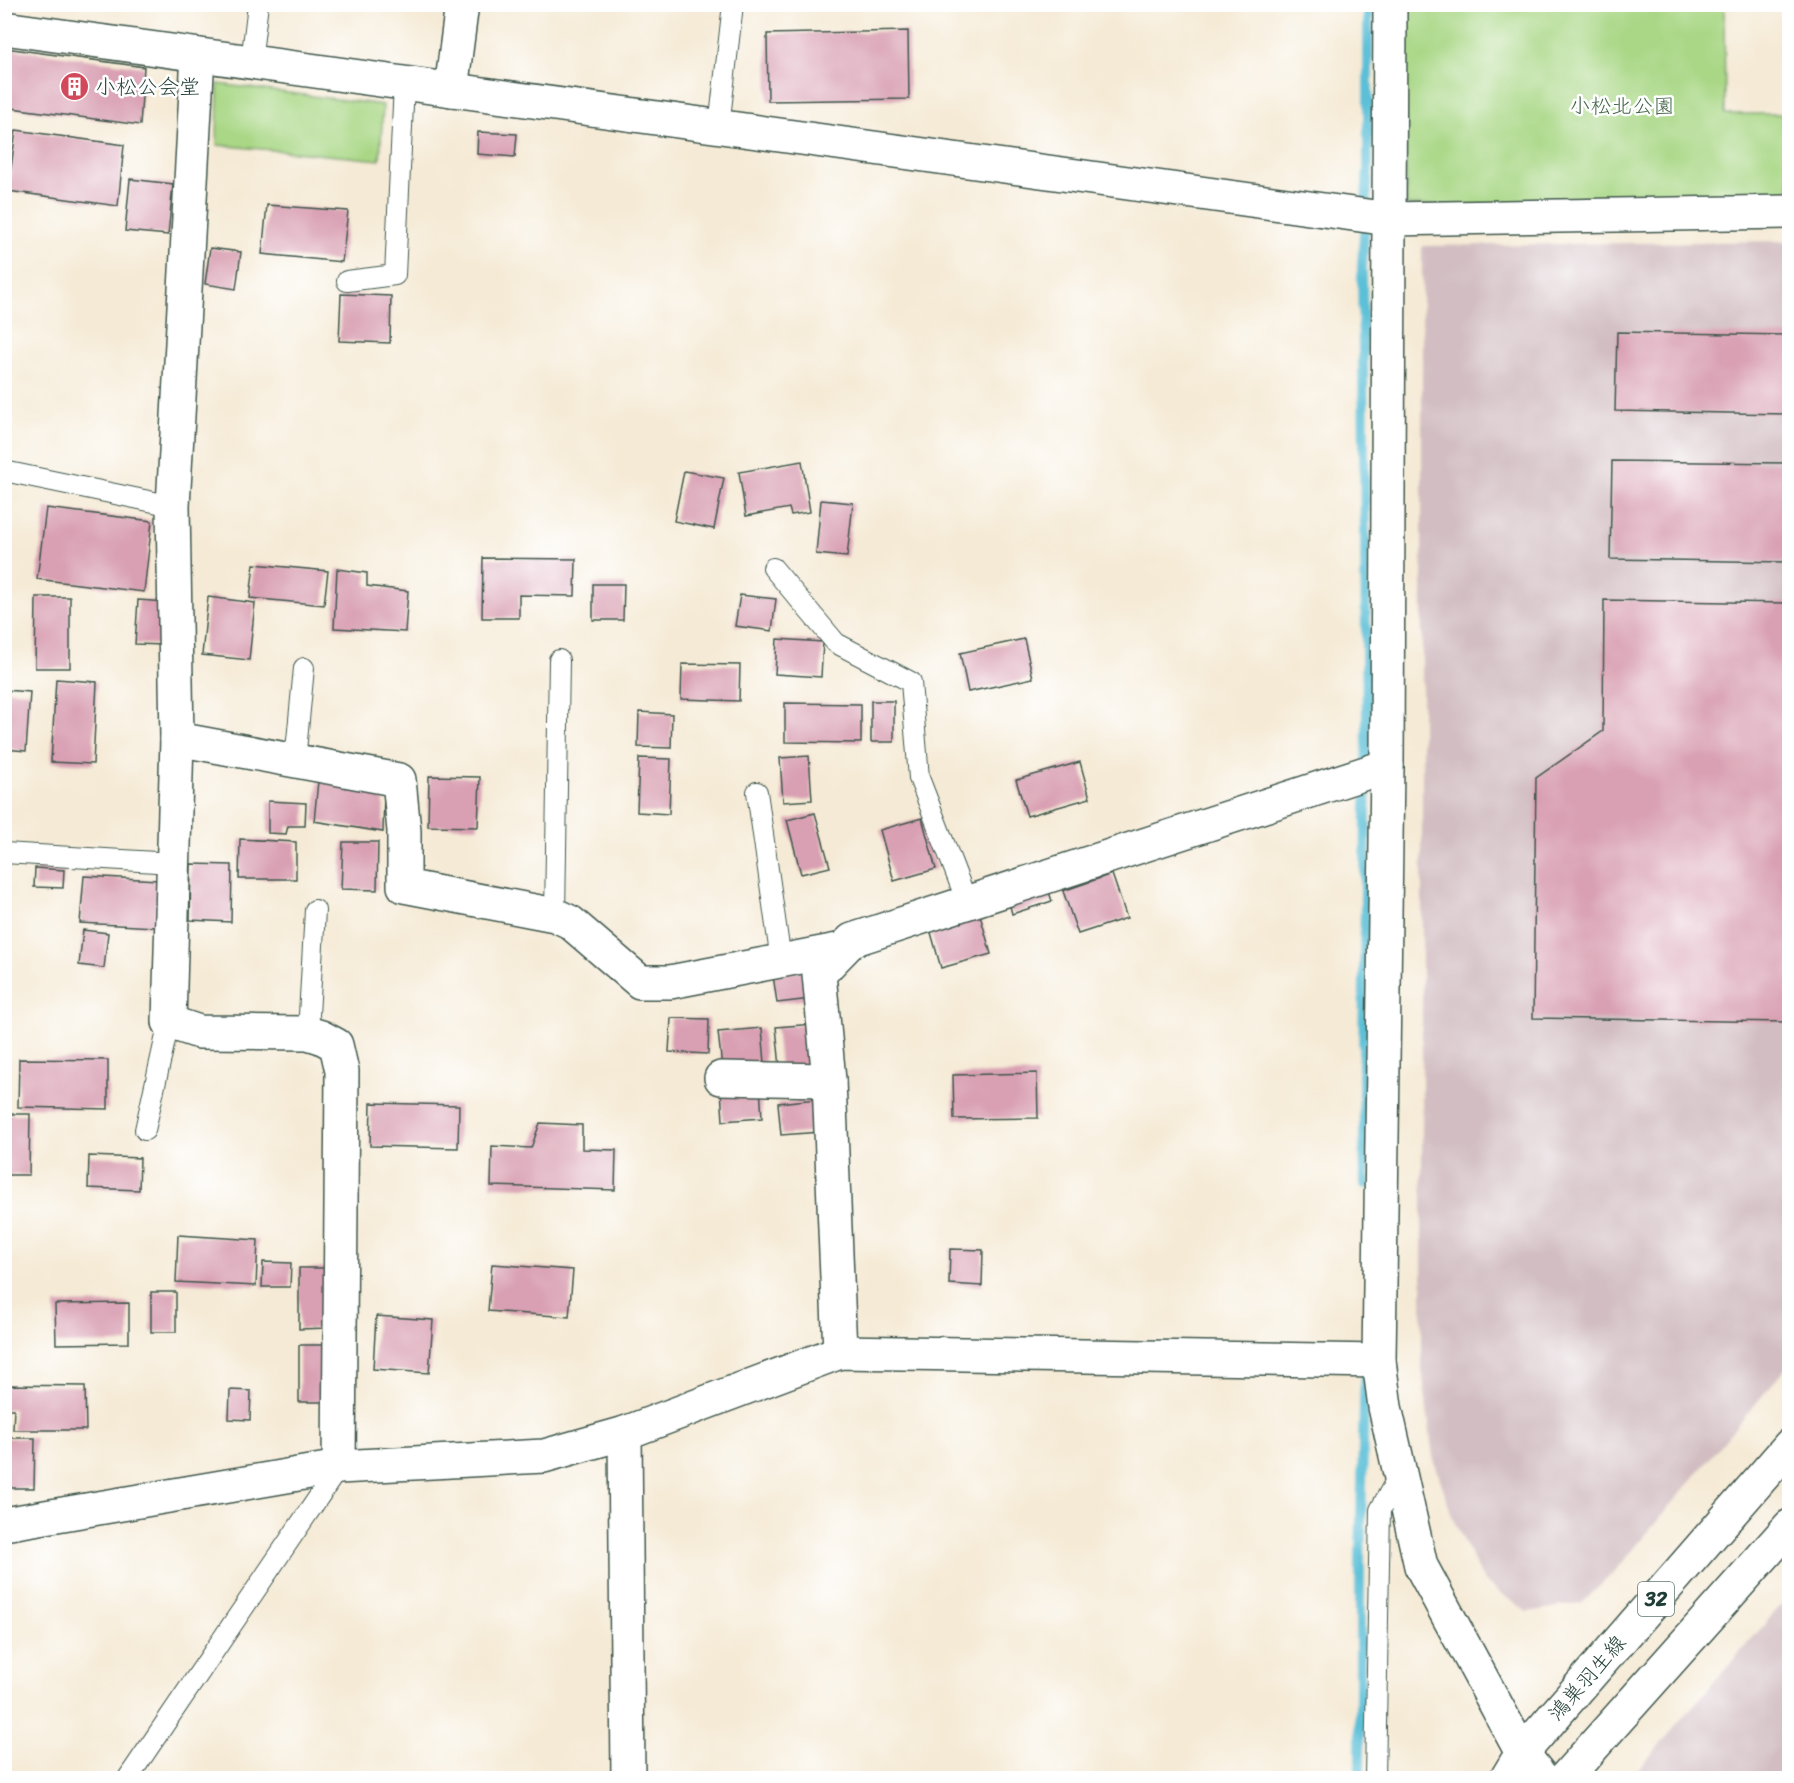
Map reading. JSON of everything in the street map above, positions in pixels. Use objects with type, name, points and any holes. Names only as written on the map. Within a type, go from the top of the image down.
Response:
[{"type":"street","points":[[451,90],[462,4]]},
{"type":"street","points":[[1390,4],[1387,766],[1379,1361],[1385,1407],[1421,1566],[1514,1766],[1542,1779]]},
{"type":"street","points":[[4,28],[1389,219],[1790,212]]},
{"type":"street","points":[[198,55],[173,506],[177,739],[169,1022],[200,1032],[308,1033],[336,1045],[342,1071],[339,1467]]},
{"type":"street","points":[[177,739],[399,780],[404,831],[404,886],[555,915],[570,922],[640,982],[670,982],[843,949]]},
{"type":"street","points":[[840,1352],[829,1080],[819,974],[852,940],[1387,766]]},
{"type":"street","points":[[721,1078],[829,1080]]},
{"type":"street","points":[[4,1524],[339,1467],[544,1456],[625,1433],[840,1352],[1379,1361]]},
{"type":"street","points":[[625,1433],[628,1779]]},
{"type":"street","name":"鴻巣羽生線","points":[[1514,1766],[1790,1445]]},
{"type":"street","name":"32","points":[[1565,1779],[1790,1526]]},
{"type":"lane","points":[[251,62],[258,4]]},
{"type":"lane","points":[[720,127],[733,4]]},
{"type":"lane","points":[[347,281],[395,275],[404,84]]},
{"type":"lane","points":[[4,471],[173,506]]},
{"type":"lane","points":[[773,568],[836,643],[911,682],[920,778],[967,902]]},
{"type":"lane","points":[[555,915],[559,660]]},
{"type":"lane","points":[[295,761],[304,668]]},
{"type":"lane","points":[[757,792],[781,961]]},
{"type":"lane","points":[[4,853],[173,863]]},
{"type":"lane","points":[[308,1033],[315,910]]},
{"type":"lane","points":[[145,1131],[169,1022]]},
{"type":"lane","points":[[128,1779],[339,1467]]},
{"type":"lane","points":[[1375,1779],[1380,1510],[1400,1473]]},
{"type":"shaded area","points":[[1789,241],[1789,1364],[1616,1570],[1582,1603],[1527,1612],[1484,1581],[1453,1519],[1433,1457],[1422,1369],[1422,246]]},
{"type":"shaded area","points":[[1789,1596],[1789,1778],[1631,1778]]},
{"type":"green space","name":"小松北公園","points":[[1405,5],[1724,5],[1725,114],[1789,114],[1789,210],[1406,205]]},
{"type":"green space","points":[[218,84],[383,105],[380,160],[217,145]]},
{"type":"building","points":[[908,31],[909,99],[768,101],[767,34]]},
{"type":"building","name":"小松公会堂","points":[[5,48],[144,67],[140,125],[4,107]]},
{"type":"building","points":[[16,130],[124,145],[118,206],[8,191]]},
{"type":"building","points":[[478,132],[517,134],[515,157],[477,154]]},
{"type":"building","points":[[130,179],[173,184],[168,235],[125,231]]},
{"type":"building","points":[[267,205],[348,211],[342,262],[262,254]]},
{"type":"building","points":[[210,248],[241,252],[236,289],[205,284]]},
{"type":"building","points":[[341,294],[391,296],[390,343],[339,341]]},
{"type":"building","points":[[1617,332],[1790,335],[1790,414],[1615,411]]},
{"type":"building","points":[[802,461],[810,512],[791,515],[789,508],[746,516],[739,472]]},
{"type":"building","points":[[1612,461],[1790,463],[1790,562],[1610,559]]},
{"type":"building","points":[[684,471],[724,478],[714,529],[674,521]]},
{"type":"building","points":[[821,500],[853,503],[847,557],[816,554]]},
{"type":"building","points":[[46,508],[152,521],[144,592],[37,579]]},
{"type":"building","points":[[483,558],[576,559],[575,596],[519,595],[519,618],[482,618]]},
{"type":"building","points":[[254,564],[328,571],[324,605],[250,598]]},
{"type":"building","points":[[337,569],[367,573],[367,586],[408,591],[405,632],[334,628]]},
{"type":"building","points":[[593,584],[624,584],[623,620],[593,620]]},
{"type":"building","points":[[740,595],[776,599],[772,631],[735,626]]},
{"type":"building","points":[[36,597],[70,597],[70,668],[35,668]]},
{"type":"building","points":[[208,597],[255,603],[249,660],[202,655]]},
{"type":"building","points":[[138,600],[166,602],[164,645],[135,644]]},
{"type":"building","points":[[1604,600],[1790,603],[1790,1022],[1533,1018],[1536,778],[1603,731]]},
{"type":"building","points":[[777,639],[823,642],[821,677],[775,674]]},
{"type":"building","points":[[1024,639],[1033,678],[968,692],[960,653]]},
{"type":"building","points":[[682,664],[740,665],[739,701],[681,699]]},
{"type":"building","points":[[56,679],[97,682],[93,764],[51,762]]},
{"type":"building","points":[[4,690],[30,692],[26,751],[4,749]]},
{"type":"building","points":[[871,701],[894,701],[894,742],[871,742]]},
{"type":"building","points":[[785,703],[861,704],[861,743],[785,742]]},
{"type":"building","points":[[639,712],[672,714],[671,748],[638,747]]},
{"type":"building","points":[[809,756],[812,800],[783,802],[780,758]]},
{"type":"building","points":[[639,758],[671,759],[669,814],[637,812]]},
{"type":"building","points":[[1080,762],[1090,798],[1027,816],[1016,780]]},
{"type":"building","points":[[429,776],[480,777],[478,827],[428,826]]},
{"type":"building","points":[[318,781],[384,790],[383,832],[314,821]]},
{"type":"building","points":[[268,801],[306,803],[305,826],[288,826],[286,834],[268,833]]},
{"type":"building","points":[[815,813],[830,867],[801,874],[787,820]]},
{"type":"building","points":[[922,818],[936,869],[894,881],[880,830]]},
{"type":"building","points":[[240,839],[296,842],[296,879],[239,879]]},
{"type":"building","points":[[343,842],[378,842],[377,890],[341,889]]},
{"type":"building","points":[[191,864],[232,865],[231,922],[190,920]]},
{"type":"building","points":[[35,868],[64,870],[63,888],[34,887]]},
{"type":"building","points":[[1112,874],[1127,918],[1078,934],[1063,891]]},
{"type":"building","points":[[84,876],[158,880],[155,927],[80,923]]},
{"type":"building","points":[[1047,886],[1052,901],[1012,914],[1008,898]]},
{"type":"building","points":[[980,915],[991,954],[941,968],[930,929]]},
{"type":"building","points":[[83,930],[108,933],[104,968],[79,965]]},
{"type":"building","points":[[806,970],[811,999],[777,1003],[773,975]]},
{"type":"building","points":[[671,1018],[709,1019],[708,1054],[669,1052]]},
{"type":"building","points":[[814,1024],[818,1063],[780,1067],[776,1027]]},
{"type":"building","points":[[762,1028],[765,1063],[722,1067],[718,1032]]},
{"type":"building","points":[[19,1059],[108,1060],[108,1109],[18,1107]]},
{"type":"building","points":[[1037,1073],[1038,1118],[954,1119],[953,1075]]},
{"type":"building","points":[[760,1087],[762,1118],[723,1121],[721,1090]]},
{"type":"building","points":[[817,1099],[820,1132],[781,1135],[778,1103]]},
{"type":"building","points":[[371,1103],[459,1105],[458,1148],[370,1146]]},
{"type":"building","points":[[4,1114],[30,1114],[29,1175],[4,1175]]},
{"type":"building","points":[[540,1123],[582,1125],[582,1149],[616,1150],[615,1190],[491,1186],[492,1146],[531,1148]]},
{"type":"building","points":[[89,1156],[140,1158],[139,1190],[88,1188]]},
{"type":"building","points":[[178,1235],[258,1240],[256,1286],[176,1282]]},
{"type":"building","points":[[950,1249],[983,1250],[982,1286],[949,1284]]},
{"type":"building","points":[[263,1262],[291,1263],[290,1287],[262,1287]]},
{"type":"building","points":[[492,1264],[573,1270],[569,1317],[488,1311]]},
{"type":"building","points":[[299,1268],[328,1268],[329,1328],[299,1329]]},
{"type":"building","points":[[151,1292],[176,1292],[176,1332],[151,1332]]},
{"type":"building","points":[[129,1303],[129,1343],[56,1344],[55,1304]]},
{"type":"building","points":[[376,1316],[433,1320],[429,1373],[373,1369]]},
{"type":"building","points":[[299,1345],[328,1345],[328,1402],[299,1402]]},
{"type":"building","points":[[4,1385],[85,1386],[86,1430],[13,1430],[14,1409],[4,1409]]},
{"type":"building","points":[[230,1390],[251,1391],[250,1420],[229,1419]]},
{"type":"building","points":[[4,1438],[35,1438],[34,1488],[4,1488]]},
{"type":"waterway","points":[[1365,1184],[1363,1067],[1367,724],[1362,268],[1368,169],[1368,4]]},
{"type":"waterway","points":[[1360,1778],[1360,1560],[1365,1368]]},
{"type":"place","name":"小松公会堂","points":[[74,87]]}]
